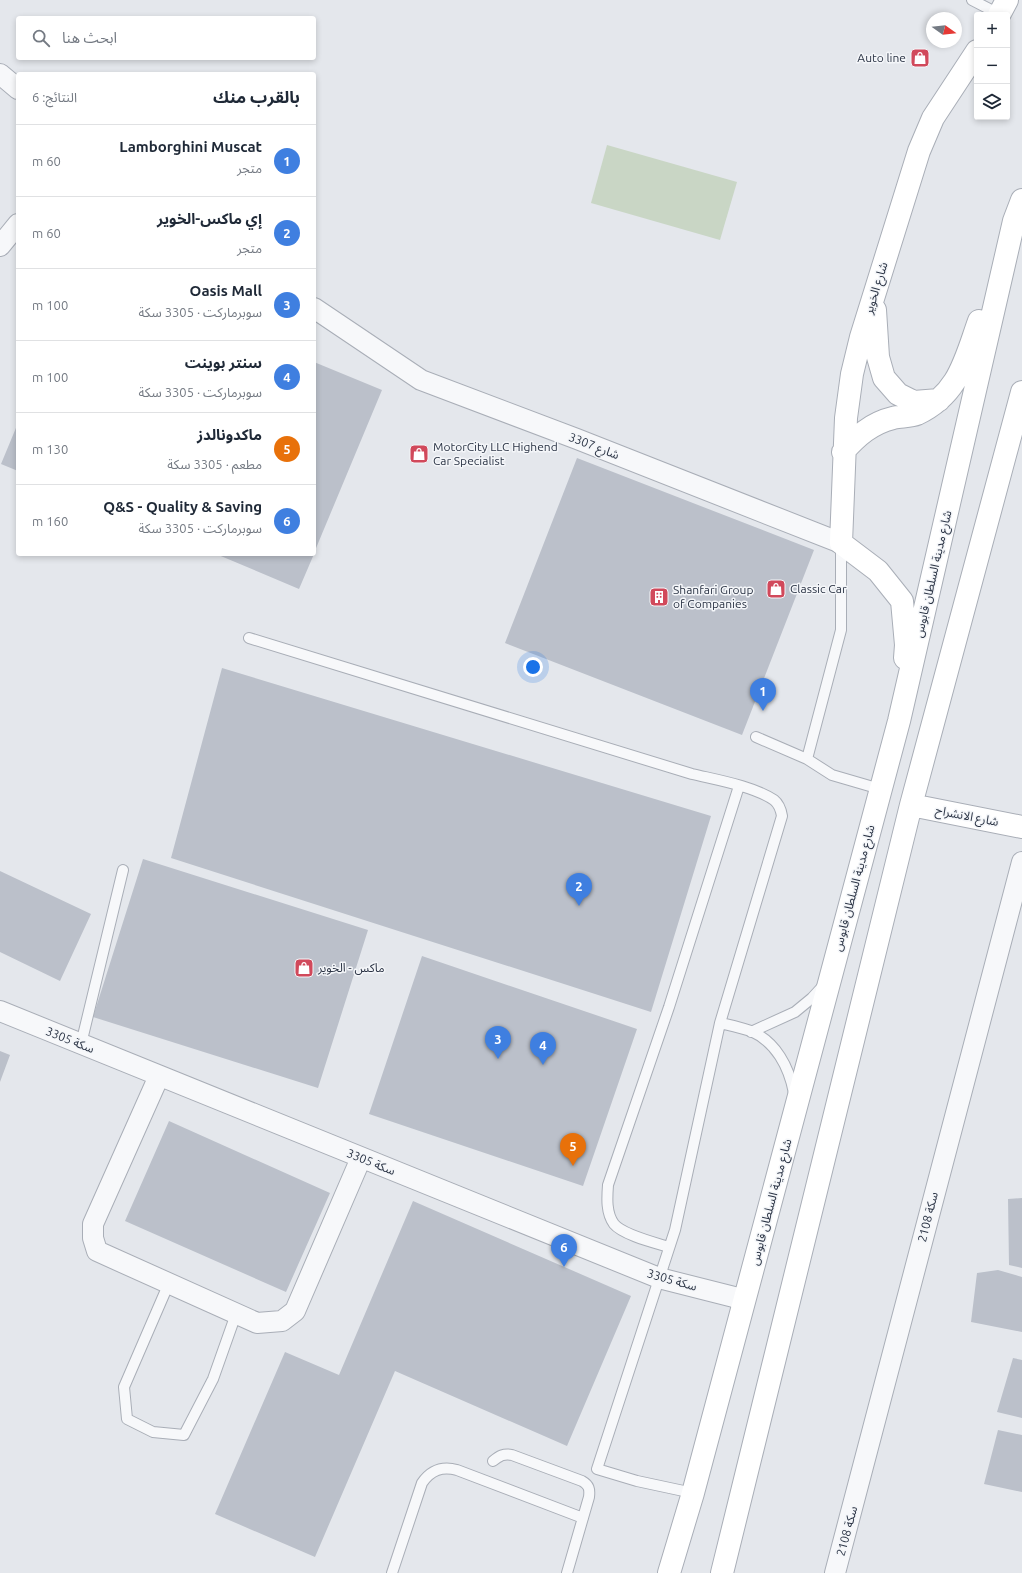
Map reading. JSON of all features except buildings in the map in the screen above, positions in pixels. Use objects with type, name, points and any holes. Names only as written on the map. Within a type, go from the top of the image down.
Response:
[{"type":"main road","name":"شارع الخوير","points":[[841,543],[846,418],[852,374],[874,292],[919,151],[934,118],[974,56]]},
{"type":"main road","name":"شارع مدينة السلطان قابوس","points":[[669,1573],[693,1493],[899,721],[1014,221],[1022,200]]},
{"type":"main road","points":[[844,452],[857,436],[876,424],[893,418],[916,415],[939,400],[952,387],[960,373],[1014,221]]},
{"type":"main road","points":[[874,292],[878,357],[884,378],[898,394],[914,402],[939,400]]},
{"type":"main road","points":[[722,1573],[911,806],[1022,392]]},
{"type":"main road","points":[[841,543],[878,571],[902,602],[906,645],[899,721]]},
{"type":"main road","name":"شارع الانشراح","points":[[911,806],[1022,827]]},
{"type":"street","points":[[0,74],[16,87]]},
{"type":"street","points":[[0,246],[16,226]]},
{"type":"street","name":"3307 شارع","points":[[316,309],[421,380],[577,439],[841,543]]},
{"type":"street","name":"سكة 2108","points":[[835,1573],[1022,862]]},
{"type":"street","name":"3305 سكة","points":[[0,1011],[659,1278],[734,1297],[744,1302]]},
{"type":"street","points":[[159,1076],[93,1224],[93,1238],[97,1251],[257,1323],[282,1321],[294,1311],[361,1158]]},
{"type":"lane","points":[[972,0],[1002,10]]},
{"type":"lane","points":[[807,759],[842,630],[841,543]]},
{"type":"lane","points":[[249,638],[677,769],[739,786],[775,800],[780,807],[782,816],[720,1023],[674,1230],[597,1469],[637,1481],[693,1493]]},
{"type":"lane","points":[[756,737],[807,759],[832,775],[880,789]]},
{"type":"lane","points":[[669,1247],[634,1237],[615,1225],[609,1212],[607,1199],[608,1185],[668,1007],[739,786]]},
{"type":"lane","points":[[81,1044],[123,870]]},
{"type":"lane","points":[[751,1032],[795,1012],[812,998],[831,976]]},
{"type":"lane","points":[[720,1023],[751,1032],[774,1047],[783,1060],[792,1080],[796,1106]]},
{"type":"lane","points":[[169,1283],[124,1387],[127,1419],[153,1432],[184,1435],[213,1379],[236,1314]]},
{"type":"lane","points":[[493,1461],[498,1456],[504,1454],[512,1455],[586,1483],[590,1491],[567,1573]]},
{"type":"lane","points":[[392,1573],[422,1483],[427,1476],[443,1468],[458,1470],[583,1518]]},
{"type":"green space","points":[[607,145],[737,182],[720,240],[591,203]]},
{"type":"place","name":"Auto line","points":[[920,58]]},
{"type":"place","name":"MotorCity LLC Highend Car Specialist","points":[[419,454]]},
{"type":"place","name":"Classic Car","points":[[776,589]]},
{"type":"place","name":"Shanfari Group of Companies","points":[[659,597]]},
{"type":"place","name":"Lamborghini Muscat","points":[[763,711]]},
{"type":"place","name":"إي ماكس-الخوير","points":[[579,906]]},
{"type":"place","name":"ماكس - الخوير","points":[[304,968]]},
{"type":"place","name":"Oasis Mall","points":[[498,1059]]},
{"type":"place","name":"سنتر بوينت","points":[[543,1065]]},
{"type":"place","name":"ماكدونالدز","points":[[573,1166]]},
{"type":"place","name":"Q&S - Quality & Saving","points":[[564,1267]]}]
